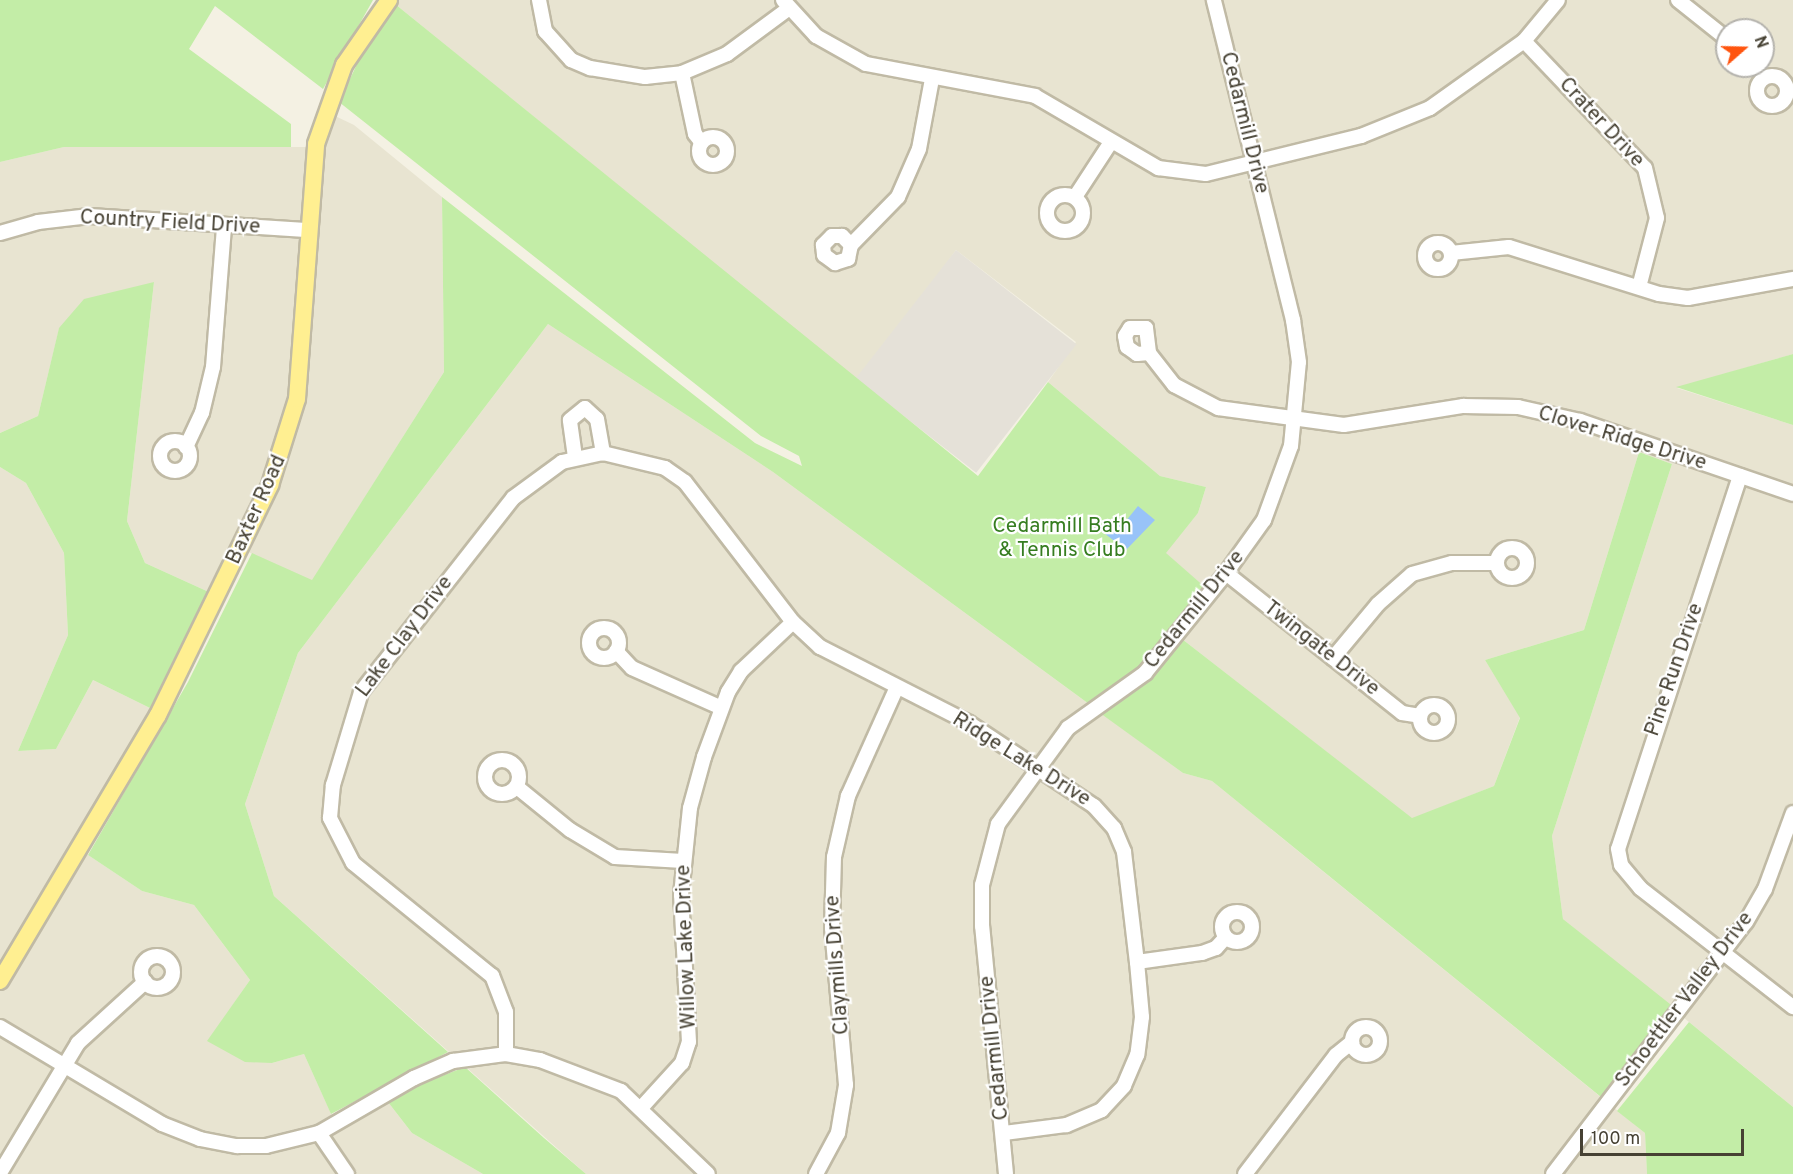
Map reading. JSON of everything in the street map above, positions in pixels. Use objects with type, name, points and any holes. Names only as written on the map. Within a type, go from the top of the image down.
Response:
[{"type":"main road","name":"Baxter Road","points":[[0,981],[158,716],[270,485],[297,399],[304,345],[306,230],[312,167],[323,120],[355,45],[388,0]]},
{"type":"street","points":[[538,0],[544,31],[571,60],[620,74],[682,73],[727,54],[785,5],[816,36],[866,64],[932,79],[1035,96],[1158,168],[1183,174],[1206,174],[1254,163],[1400,122],[1460,90],[1524,41],[1558,0]]},
{"type":"street","name":"Cedarmill Drive","points":[[1006,1174],[982,885],[998,824],[1037,765],[1082,715],[1145,673],[1226,573],[1274,498],[1294,421],[1299,362],[1294,330],[1214,0]]},
{"type":"street","points":[[1678,0],[1715,29]]},
{"type":"street","name":"Crater Drive","points":[[1524,41],[1645,168],[1656,218],[1639,287]]},
{"type":"street","points":[[682,73],[695,134],[702,143]]},
{"type":"street","points":[[851,245],[887,212],[910,175],[932,79]]},
{"type":"street","points":[[1075,197],[1111,142]]},
{"type":"street","name":"Country Field Drive","points":[[0,233],[38,222],[90,216],[306,230]]},
{"type":"street","points":[[186,447],[202,414],[213,367],[224,226]]},
{"type":"street","points":[[1451,253],[1509,247],[1639,287],[1688,298],[1793,279]]},
{"type":"street","name":"Clover Ridge Drive","points":[[1149,353],[1174,385],[1200,402],[1294,421],[1364,425],[1463,406],[1518,407],[1580,421],[1793,494]]},
{"type":"street","points":[[580,456],[570,420],[585,408],[597,419],[603,453]]},
{"type":"street","name":"Ridge Lake Drive","points":[[580,456],[603,453],[665,468],[685,482],[793,622],[837,658],[969,723],[1037,765],[1095,806],[1114,828],[1124,852],[1137,962],[1141,1037],[1131,1072],[1113,1100],[1081,1122],[1004,1132]]},
{"type":"street","name":"Lake Clay Drive","points":[[506,1054],[506,1012],[492,976],[353,863],[335,834],[330,803],[361,692],[513,498],[545,471],[580,456]]},
{"type":"street","name":"Pine Run Drive","points":[[1724,954],[1640,888],[1621,865],[1620,834],[1740,476]]},
{"type":"street","points":[[1333,658],[1378,604],[1412,574],[1452,563],[1497,563]]},
{"type":"street","name":"Twingate Drive","points":[[1226,573],[1402,713],[1420,716]]},
{"type":"street","name":"Willow Lake Drive","points":[[641,1108],[682,1062],[689,1042],[683,861],[690,808],[722,708],[741,671],[793,622]]},
{"type":"street","points":[[616,651],[632,668],[722,708]]},
{"type":"street","name":"Claymills Drive","points":[[816,1174],[838,1133],[846,1085],[832,928],[834,857],[848,796],[896,689]]},
{"type":"street","points":[[517,787],[570,830],[615,857],[683,861]]},
{"type":"street","name":"Schoettler Valley Drive","points":[[1553,1174],[1724,954],[1765,888],[1793,813]]},
{"type":"street","points":[[1137,962],[1202,953],[1216,948],[1225,938]]},
{"type":"street","points":[[1724,954],[1793,1007]]},
{"type":"street","points":[[0,1173],[98,1020],[145,982]]},
{"type":"street","points":[[0,1027],[162,1124],[200,1140],[266,1146],[319,1133],[435,1067],[506,1054],[589,1076],[641,1108],[708,1174]]},
{"type":"street","points":[[1245,1174],[1336,1055],[1352,1042]]},
{"type":"street","points":[[319,1133],[347,1174]]},
{"type":"shaded area","points":[[398,0],[1793,0],[1793,354],[1677,388],[1793,425],[1793,1107],[1563,919],[1552,836],[1672,464],[1639,452],[1584,630],[1485,660],[1520,717],[1494,786],[1412,819],[1182,639],[1215,596],[1165,553],[1198,513],[1206,487],[1160,476],[1048,382],[1076,342],[956,250],[860,382],[395,4]]},
{"type":"shaded area","points":[[333,115],[354,125],[442,197],[444,372],[312,581],[235,546],[211,593],[145,563],[127,521],[154,282],[59,329],[38,416],[0,433],[0,162],[64,147],[325,147]]},
{"type":"shaded area","points":[[956,250],[1077,344],[976,473],[856,378]]},
{"type":"shaded area","points":[[548,324],[773,472],[1183,773],[1212,781],[1645,1133],[1647,1174],[586,1174],[274,896],[245,804],[298,653]]},
{"type":"shaded area","points":[[0,467],[26,483],[64,553],[68,635],[18,751],[56,749],[93,680],[152,709],[73,845],[142,891],[194,905],[250,980],[208,1041],[272,1063],[304,1054],[339,1131],[388,1102],[412,1133],[483,1174],[0,1174]]},
{"type":"green space","points":[[0,0],[373,0],[323,89],[215,6],[189,49],[291,124],[291,147],[64,147],[0,162]]},
{"type":"green space","name":"Cedarmill Bath & Tennis Club","points":[[395,4],[978,476],[1048,382],[1160,476],[1206,487],[1198,513],[1166,553],[1206,588],[1145,664],[1089,704],[773,472],[548,324],[298,653],[245,804],[274,896],[448,1052],[331,1114],[304,1054],[272,1063],[245,1062],[207,1041],[250,980],[194,905],[142,891],[88,855],[188,682],[252,553],[312,580],[444,372],[442,197],[755,443],[802,466],[799,456],[761,436],[339,102],[368,41]]},
{"type":"green space","points":[[154,282],[127,521],[145,563],[211,593],[152,709],[93,680],[56,749],[18,751],[68,635],[64,553],[26,483],[0,467],[0,433],[38,416],[59,328],[84,299]]},
{"type":"green space","points":[[1793,354],[1793,425],[1676,387]]},
{"type":"green space","points":[[1639,452],[1672,464],[1552,836],[1563,919],[1675,1008],[1601,1097],[1212,781],[1183,773],[1100,713],[1144,684],[1182,639],[1412,818],[1494,786],[1520,718],[1485,660],[1584,630]]},
{"type":"green space","points":[[1689,1022],[1793,1107],[1793,1174],[1647,1174],[1645,1133],[1617,1111]]},
{"type":"green space","points":[[465,1067],[586,1174],[483,1174],[412,1133],[388,1102],[413,1087]]},
{"type":"water","points":[[1138,506],[1155,520],[1126,550],[1104,533],[1108,521],[1125,522]]}]
